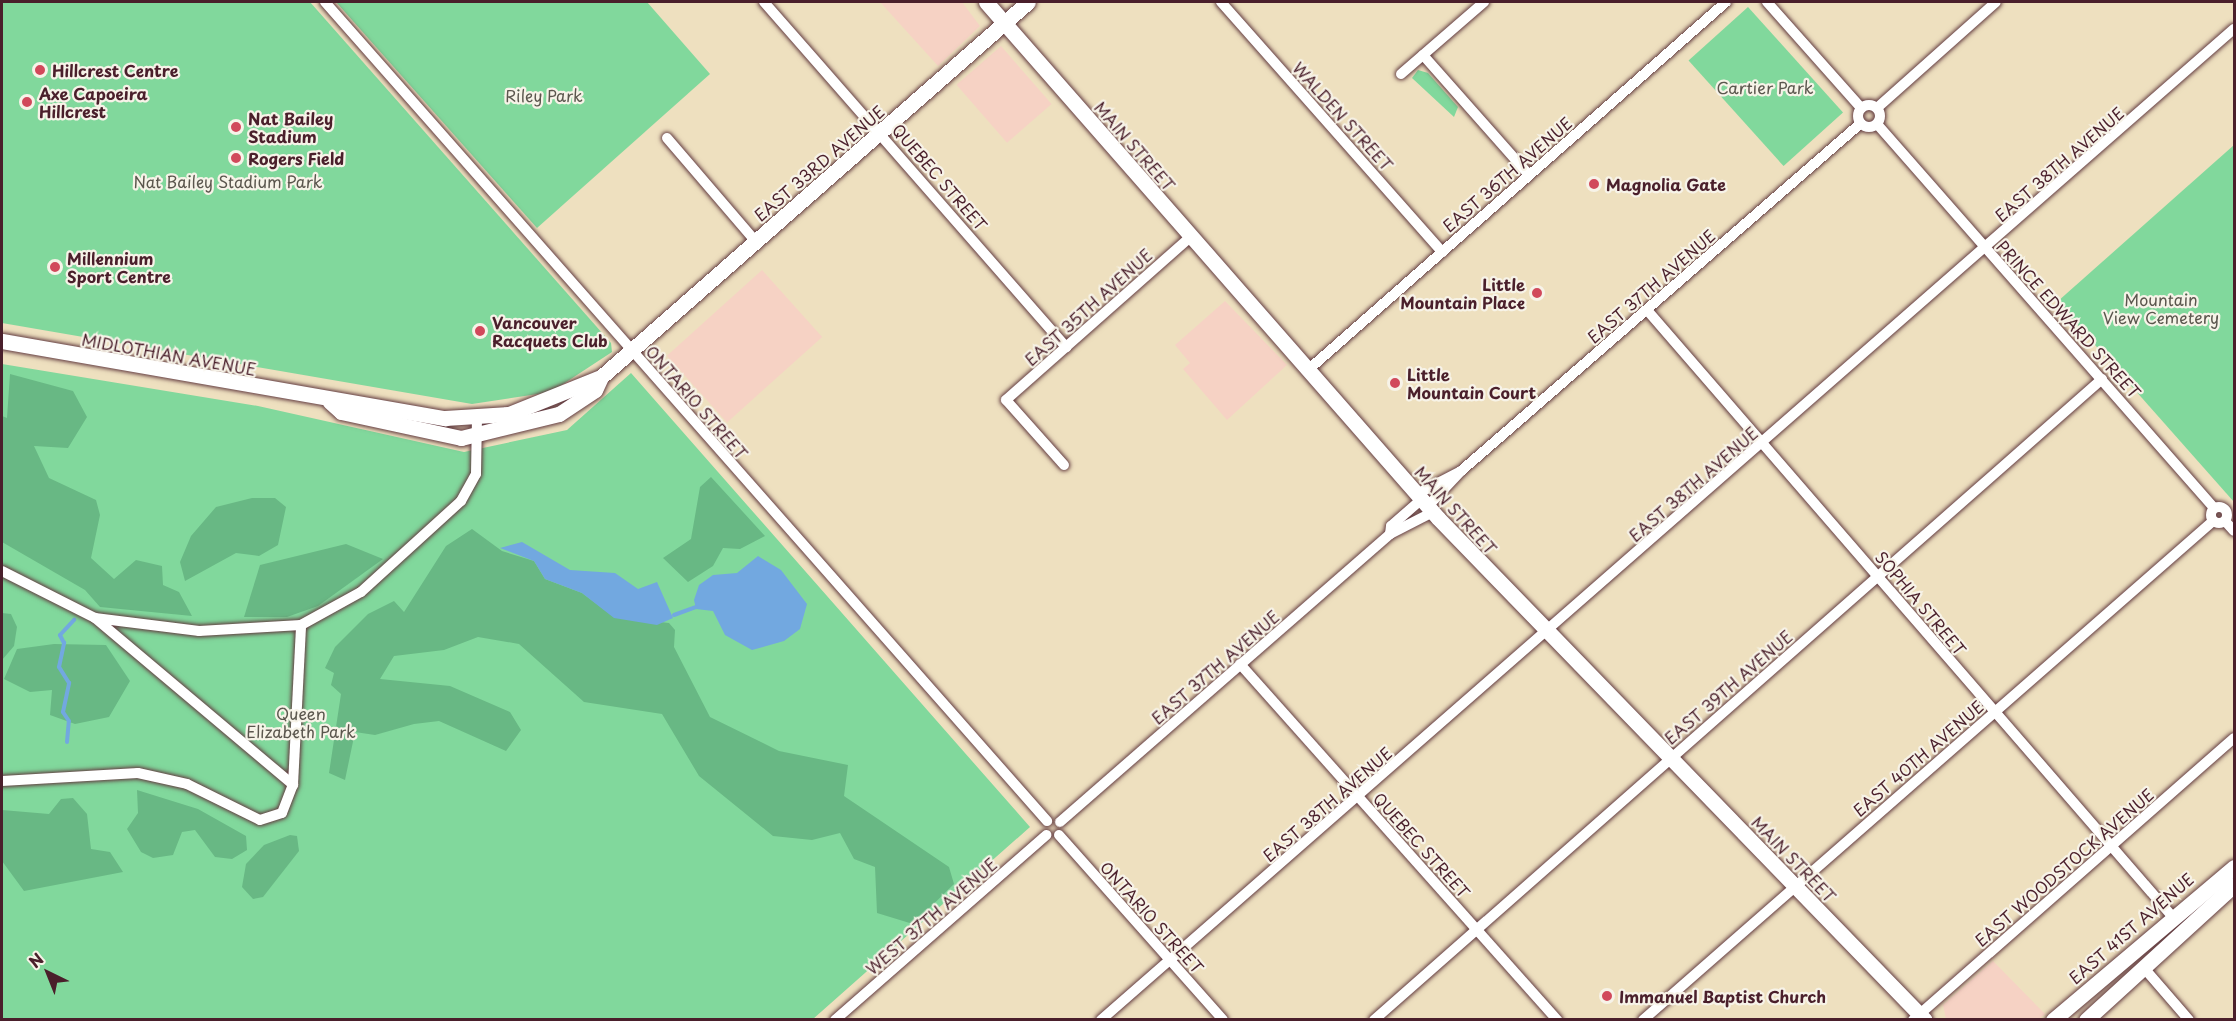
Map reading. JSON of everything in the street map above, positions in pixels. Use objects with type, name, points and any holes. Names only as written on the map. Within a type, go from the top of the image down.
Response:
[{"type":"main road","name":"MAIN STREET","points":[[986,2],[1425,503],[1547,632],[1796,887],[1919,1018]]},
{"type":"main road","name":"EAST 33RD AVENUE","points":[[601,377],[1028,2]]},
{"type":"main road","name":"MIDLOTHIAN AVENUE","points":[[2,341],[330,402],[345,399],[477,419]]},
{"type":"main road","points":[[477,419],[538,406],[601,377]]},
{"type":"main road","points":[[478,437],[559,414],[595,390],[601,377]]},
{"type":"main road","name":"MIDLOTHIAN AVENUE","points":[[330,402],[341,412],[398,426],[478,437]]},
{"type":"main road","name":"EAST 41ST AVENUE","points":[[2054,1020],[2172,915],[2235,867]]},
{"type":"main road","points":[[2086,1020],[2235,885]]},
{"type":"street","name":"ONTARIO STREET","points":[[325,2],[1047,821]]},
{"type":"street","name":"QUEBEC STREET","points":[[764,2],[882,132],[1066,347]]},
{"type":"street","name":"WALDEN STREET","points":[[1221,2],[1442,252]]},
{"type":"street","points":[[1401,74],[1484,2]]},
{"type":"street","name":"EAST 36TH AVENUE","points":[[1308,370],[1726,2]]},
{"type":"street","points":[[1767,2],[1861,108],[1861,123],[1877,124],[1877,108]]},
{"type":"street","points":[[1861,108],[1877,108],[1996,2]]},
{"type":"street","name":"EAST 38TH AVENUE","points":[[1101,1020],[2235,29]]},
{"type":"street","points":[[1423,55],[1529,175]]},
{"type":"street","name":"EAST 37TH AVENUE","points":[[1060,822],[1861,123]]},
{"type":"street","name":"PRINCE EDWARD STREET","points":[[1877,124],[2214,508],[2219,521]]},
{"type":"street","points":[[667,138],[756,242]]},
{"type":"street","name":"EAST 35TH AVENUE","points":[[1064,465],[1006,400],[1190,237]]},
{"type":"street","name":"SOPHIA STREET","points":[[1647,310],[1764,441],[1879,574],[1993,712],[2172,915]]},
{"type":"street","name":"EAST 39TH AVENUE","points":[[1374,1020],[2102,379]]},
{"type":"street","points":[[95,618],[199,631],[301,625],[361,592],[461,501],[476,474],[477,419]]},
{"type":"street","name":"EAST 37TH AVENUE","points":[[1390,534],[1391,526],[1425,503],[1461,471]]},
{"type":"street","points":[[2219,521],[2235,531]]},
{"type":"street","name":"EAST 40TH AVENUE","points":[[1643,1020],[1993,712],[2219,521]]},
{"type":"street","points":[[2,571],[95,618],[293,785]]},
{"type":"street","points":[[2,781],[154,775],[260,819],[282,813],[293,785],[301,625]]},
{"type":"street","name":"QUEBEC STREET","points":[[1240,664],[1557,1020]]},
{"type":"street","name":"EAST WOODSTOCK AVENUE","points":[[1919,1018],[2235,738]]},
{"type":"street","points":[[1047,821],[1060,822],[1059,835],[1046,835],[1047,821]]},
{"type":"street","name":"WEST 37TH AVENUE","points":[[835,1020],[1046,835]]},
{"type":"street","name":"ONTARIO STREET","points":[[1059,835],[1223,1020]]},
{"type":"street","points":[[2144,968],[2189,1020]]},
{"type":"shaded area","points":[[880,2],[962,2],[980,26],[938,66]]},
{"type":"shaded area","points":[[1001,46],[1052,104],[1007,143],[956,85]]},
{"type":"shaded area","points":[[762,270],[822,337],[727,423],[667,356]]},
{"type":"shaded area","points":[[1225,301],[1287,365],[1227,420],[1183,369],[1190,363],[1175,345]]},
{"type":"shaded area","points":[[1993,961],[2045,1014],[2039,1019],[1946,1019],[1943,1005]]},
{"type":"green space","name":"Nat Bailey Stadium Park","points":[[2,2],[310,2],[611,343],[612,352],[551,392],[472,404],[2,323]]},
{"type":"green space","name":"Riley Park","points":[[336,2],[647,2],[710,74],[537,228]]},
{"type":"green space","name":"Cartier Park","points":[[1748,7],[1843,113],[1784,166],[1689,61]]},
{"type":"green space","points":[[1418,70],[1428,73],[1458,107],[1454,117],[1412,78]]},
{"type":"green space","name":"Mountain View Cemetery","points":[[2234,145],[2234,502],[2057,302]]},
{"type":"green space","name":"Queen Elizabeth Park","points":[[2,364],[258,406],[464,452],[567,430],[631,373],[1030,827],[813,1019],[2,1019]]},
{"type":"green space","points":[[10,374],[73,391],[87,417],[68,448],[34,446],[49,478],[96,500],[100,515],[91,558],[114,579],[136,560],[162,566],[163,585],[179,592],[192,616],[100,607],[85,590],[2,542],[2,416],[7,418]]},
{"type":"green space","points":[[711,477],[765,536],[740,549],[723,548],[713,566],[688,582],[663,558],[691,539],[700,487]]},
{"type":"green space","points":[[252,498],[275,498],[286,507],[278,545],[259,556],[236,553],[185,581],[180,562],[191,536],[216,507]]},
{"type":"green space","points":[[472,529],[502,551],[534,561],[545,579],[582,593],[614,617],[669,623],[675,630],[674,647],[710,717],[779,751],[848,765],[844,796],[949,867],[954,884],[913,924],[877,913],[875,867],[854,859],[840,833],[812,840],[773,836],[699,776],[662,714],[584,702],[519,644],[478,637],[444,650],[394,656],[380,679],[450,686],[510,712],[521,730],[506,751],[439,721],[414,724],[375,735],[355,732],[345,780],[329,773],[341,694],[331,685],[334,673],[325,668],[335,647],[368,614],[394,601],[404,612],[446,546]]},
{"type":"green space","points":[[346,544],[383,559],[318,606],[287,617],[244,617],[260,565]]},
{"type":"green space","points":[[2,613],[11,614],[17,627],[14,646],[2,660]]},
{"type":"green space","points":[[54,644],[106,645],[130,681],[109,717],[75,724],[50,715],[52,690],[30,692],[4,679],[17,649]]},
{"type":"green space","points":[[137,790],[198,809],[246,836],[247,850],[232,859],[215,857],[195,830],[182,832],[173,855],[153,858],[141,852],[127,829],[138,813]]},
{"type":"green space","points":[[73,798],[87,814],[91,849],[110,852],[123,872],[24,891],[2,861],[2,810],[49,814],[61,799]]},
{"type":"green space","points":[[290,835],[297,836],[299,851],[263,897],[253,899],[242,887],[246,864],[264,845]]},
{"type":"water","points":[[522,542],[570,570],[615,573],[638,589],[657,582],[673,618],[657,625],[614,618],[582,593],[545,579],[534,561],[500,548]]},
{"type":"water","points":[[758,556],[781,570],[807,604],[800,629],[784,641],[752,650],[725,635],[713,611],[696,609],[694,600],[699,585],[713,575],[737,573]]},
{"type":"waterway","points":[[674,615],[696,607]]},
{"type":"waterway","points":[[67,742],[69,721],[63,712],[69,683],[59,667],[64,643],[60,635],[74,620]]},
{"type":"place","name":"Hillcrest Centre","points":[[40,70]]},
{"type":"place","name":"Axe Capoeira Hillcrest","points":[[27,102]]},
{"type":"place","name":"Nat Bailey Stadium","points":[[236,127]]},
{"type":"place","name":"Rogers Field","points":[[236,158]]},
{"type":"place","name":"Magnolia Gate","points":[[1594,184]]},
{"type":"place","name":"Millennium Sport Centre","points":[[55,267]]},
{"type":"place","name":"Little Mountain Place","points":[[1537,293]]},
{"type":"place","name":"Vancouver Racquets Club","points":[[480,331]]},
{"type":"place","name":"Little Mountain Court","points":[[1395,383]]},
{"type":"place","name":"Immanuel Baptist Church","points":[[1607,996]]}]
